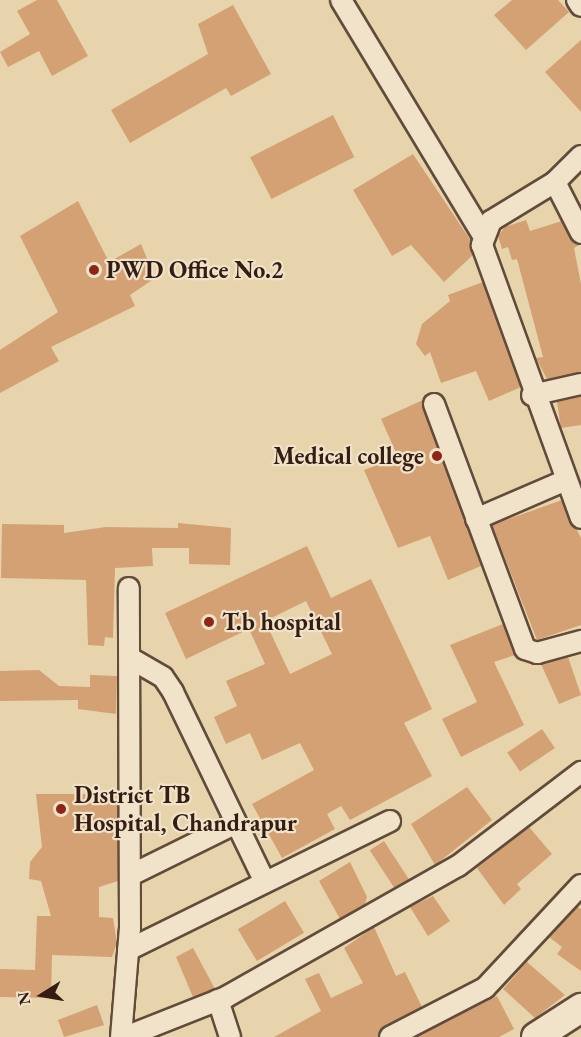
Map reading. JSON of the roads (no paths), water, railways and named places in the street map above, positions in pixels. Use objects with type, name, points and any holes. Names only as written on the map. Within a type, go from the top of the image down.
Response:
[{"type":"main road","points":[[536,1037],[581,1008]]},
{"type":"street","points":[[341,0],[483,236],[486,262],[532,395],[581,518]]},
{"type":"street","points":[[577,0],[581,6]]},
{"type":"street","points":[[483,236],[491,221],[555,182],[581,156]]},
{"type":"street","points":[[555,182],[581,233]]},
{"type":"street","points":[[532,395],[581,384]]},
{"type":"street","points":[[434,404],[525,649],[537,653],[581,641]]},
{"type":"street","points":[[476,519],[566,480]]},
{"type":"street","points":[[129,588],[131,875],[123,1037],[218,1000],[458,866],[581,772]]},
{"type":"street","points":[[130,658],[163,677],[173,692],[265,882]]},
{"type":"street","points":[[128,950],[390,821]]},
{"type":"street","points":[[131,875],[236,822]]},
{"type":"street","points":[[390,1037],[485,988],[581,885]]},
{"type":"street","points":[[218,1000],[230,1037]]},
{"type":"place","name":"PWD Office No.2","points":[[94,270]]},
{"type":"place","name":"Medical college","points":[[437,456]]},
{"type":"place","name":"T.b hospital","points":[[209,622]]},
{"type":"place","name":"District TB Hospital, Chandrapur","points":[[61,809]]}]
